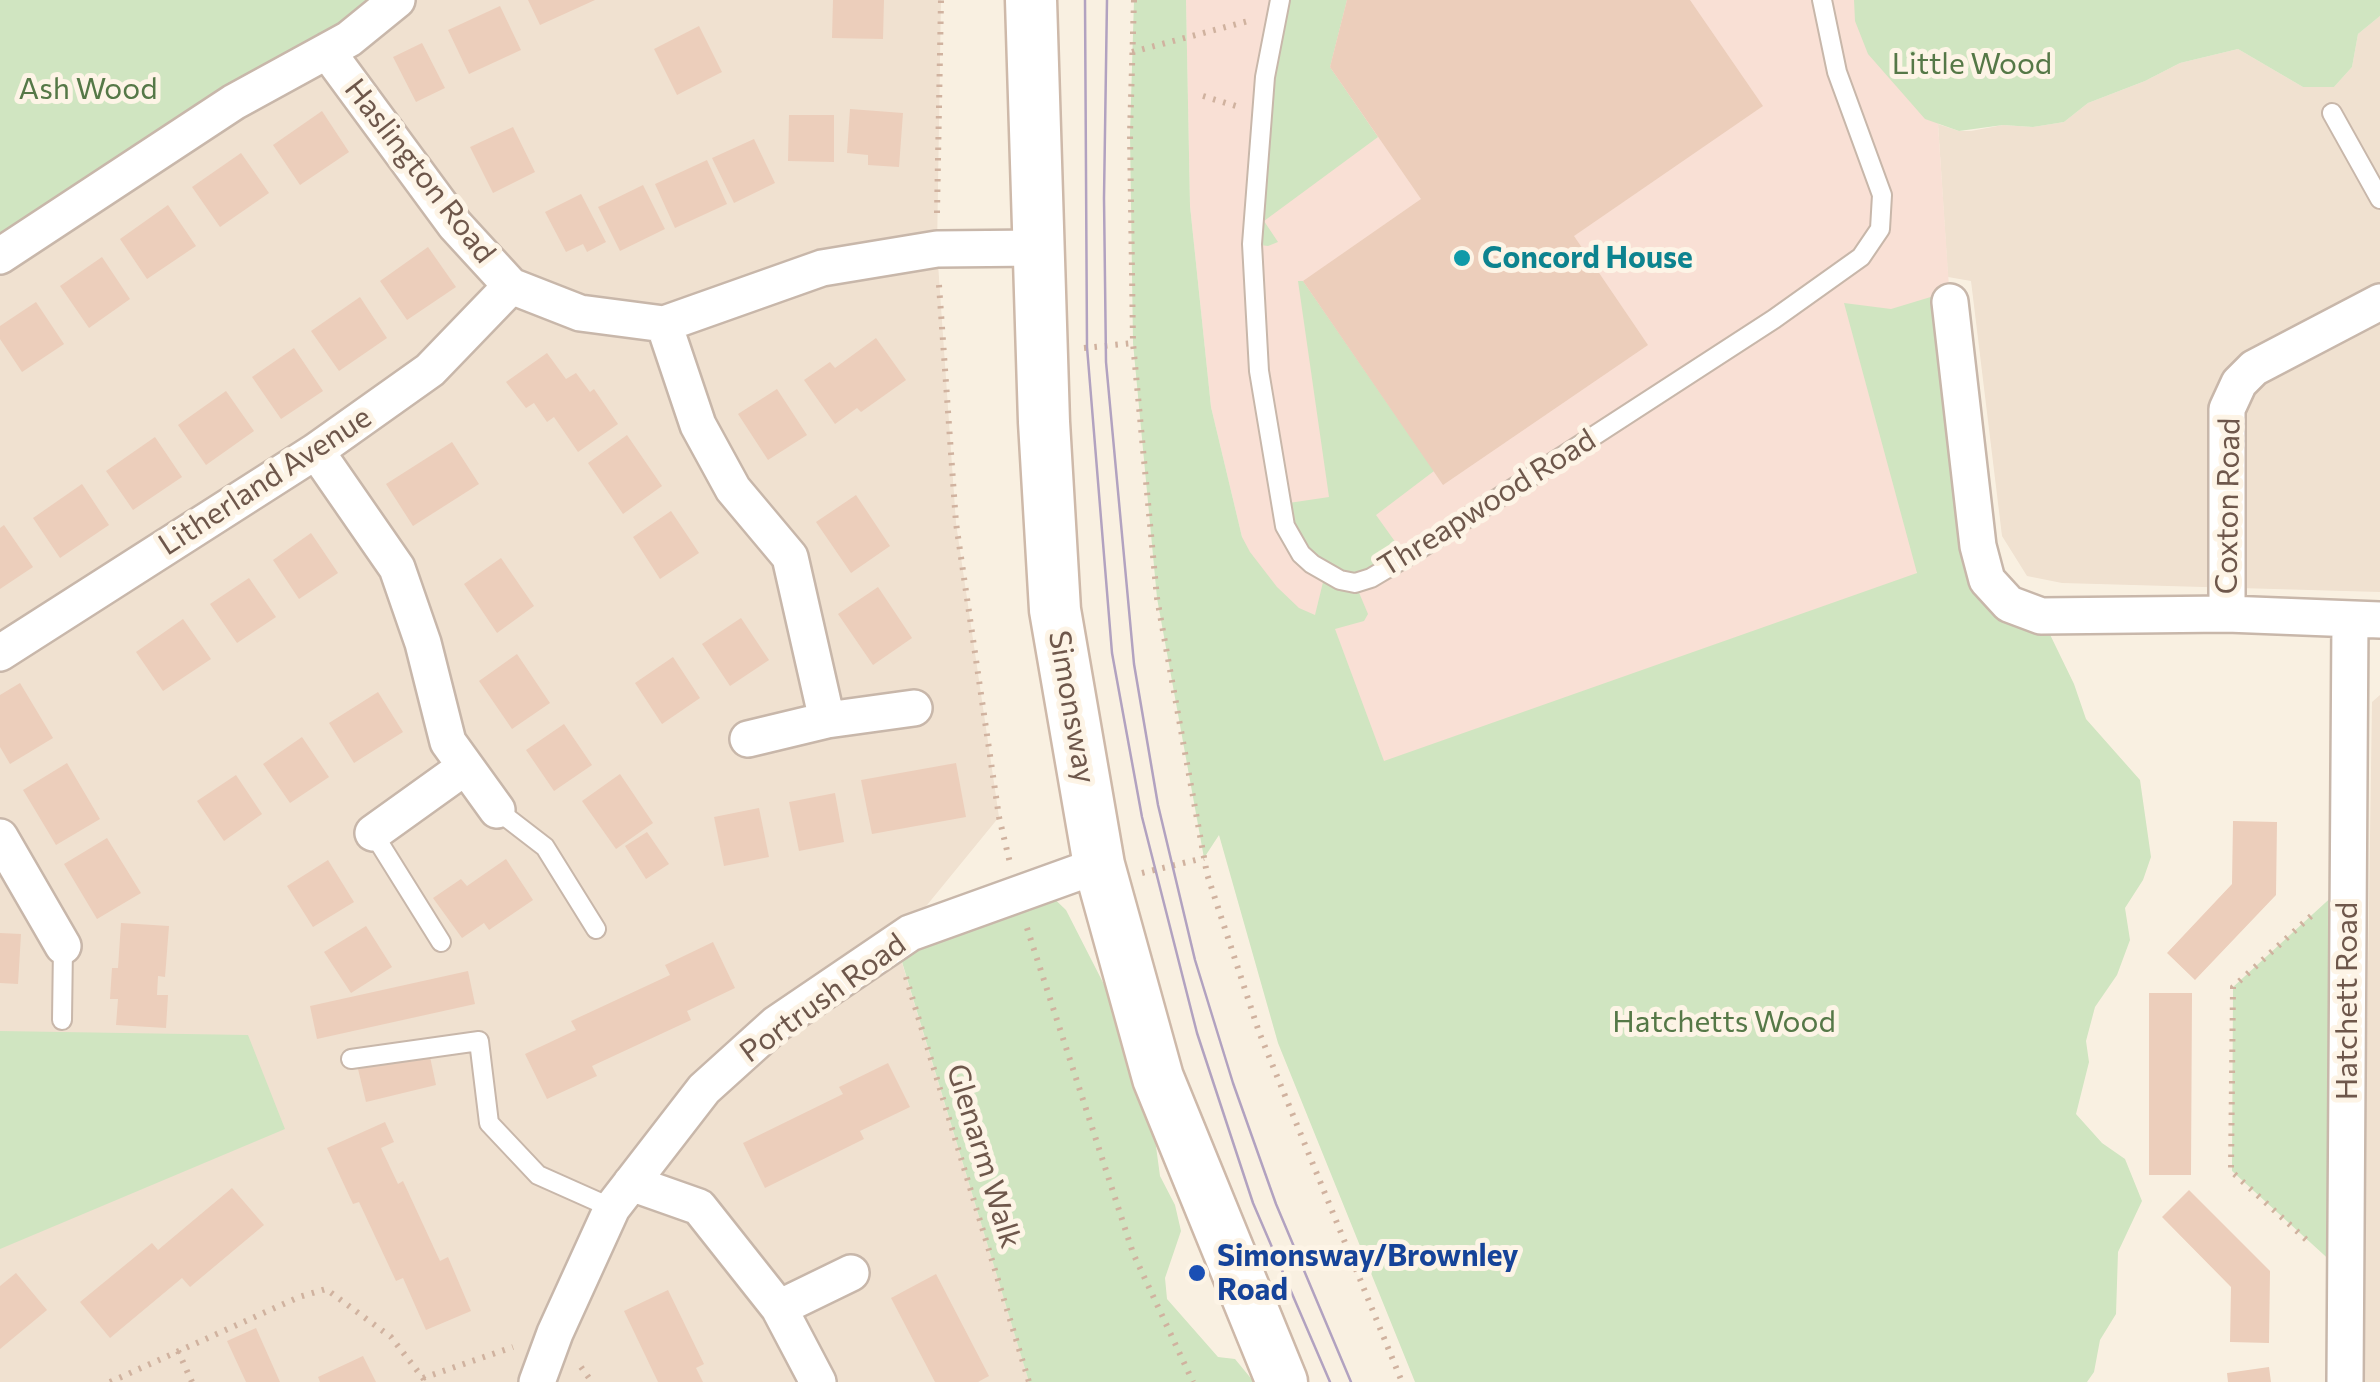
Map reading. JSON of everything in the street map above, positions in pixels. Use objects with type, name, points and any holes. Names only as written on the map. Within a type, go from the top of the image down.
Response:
[{"type":"street","name":"Haslington Road","points":[[0,256],[234,102],[349,39],[397,0]]},
{"type":"street","name":"Simonsway","points":[[1032,0],[1044,422],[1055,610],[1102,874],[1158,1078],[1282,1382]]},
{"type":"street","name":"Haslington Road","points":[[327,51],[455,225],[511,286],[580,313],[664,324],[822,268],[937,249],[1039,248]]},
{"type":"street","name":"Litherland Avenue","points":[[0,653],[316,452],[430,370],[511,286]]},
{"type":"street","name":"Hatchett Road","points":[[1950,302],[1978,546],[1987,580],[2009,604],[2040,616],[2226,614],[2365,619],[2348,882],[2345,1382]]},
{"type":"street","name":"Coxton Road","points":[[2226,614],[2227,409],[2239,382],[2266,361],[2380,302]]},
{"type":"street","points":[[664,324],[698,425],[733,488],[790,557],[827,720]]},
{"type":"street","points":[[316,452],[398,568],[423,643],[448,742],[497,810]]},
{"type":"street","points":[[748,739],[827,720],[914,708]]},
{"type":"street","points":[[373,832],[466,766]]},
{"type":"street","points":[[0,837],[63,946]]},
{"type":"street","name":"Portrush Road","points":[[537,1382],[555,1332],[622,1196],[718,1076],[776,1024],[910,933],[1018,894],[1102,874]]},
{"type":"street","points":[[622,1196],[698,1207],[779,1308],[818,1382]]},
{"type":"street","points":[[779,1308],[851,1273]]},
{"type":"lane","name":"Threapwood Road","points":[[1278,7],[1258,144],[1251,257],[1258,372],[1286,526],[1301,554],[1325,574],[1354,583],[1371,578],[1418,550],[1861,257],[1880,230],[1882,195],[1837,72],[1822,0]]},
{"type":"lane","points":[[2332,113],[2380,199]]},
{"type":"lane","points":[[497,810],[545,847],[596,929]]},
{"type":"lane","points":[[373,832],[441,942]]},
{"type":"lane","points":[[62,1020],[63,946]]},
{"type":"lane","points":[[351,1059],[478,1042],[490,1122],[538,1175],[622,1196]]},
{"type":"path","points":[[941,0],[937,249],[956,523],[999,818],[1018,894],[1133,1253],[1193,1382]]},
{"type":"path","points":[[1134,0],[1130,152],[1134,363],[1157,598],[1204,858],[1259,1032],[1402,1382]]},
{"type":"path","points":[[1132,52],[1278,7]]},
{"type":"path","points":[[1102,874],[1204,858]]},
{"type":"path","points":[[2346,1275],[2232,1171],[2233,987],[2348,882]]},
{"type":"path","name":"Glenarm Walk","points":[[896,942],[1029,1382]]},
{"type":"path","points":[[110,1382],[298,1297],[326,1289],[390,1337],[424,1380],[555,1332]]},
{"type":"path","points":[[178,1351],[192,1382]]},
{"type":"shaded area","points":[[0,0],[941,0],[937,249],[956,523],[999,817],[896,943],[1029,1382],[0,1382]]},
{"type":"shaded area","points":[[1186,0],[2078,0],[1935,80],[1950,302],[1913,603],[1321,804],[1246,554],[1211,407],[1190,206]]},
{"type":"shaded area","points":[[2380,16],[2380,592],[2062,583],[2027,576],[2002,536],[1971,281],[1948,277],[1938,124],[1971,131],[2064,122],[2088,103],[2180,63],[2238,49],[2303,87],[2334,87],[2352,67],[2358,34]]},
{"type":"shaded area","points":[[2380,695],[2380,1382],[2362,1382],[2372,702]]},
{"type":"green space","name":"Ash Wood","points":[[0,0],[397,0],[0,256]]},
{"type":"green space","name":"Hatchetts Wood","points":[[1134,0],[1186,0],[1190,206],[1211,407],[1242,537],[1250,552],[1277,587],[1299,608],[1315,615],[1325,574],[1312,564],[1282,504],[1329,497],[1298,281],[1303,281],[1434,471],[1376,515],[1406,557],[1355,583],[1368,614],[1364,621],[1335,629],[1384,761],[1917,573],[1844,303],[1891,309],[1934,296],[1950,302],[1978,546],[2041,616],[2074,684],[2086,719],[2140,780],[2151,857],[2143,880],[2125,908],[2130,940],[2117,975],[2095,1007],[2086,1041],[2089,1062],[2076,1114],[2102,1143],[2125,1159],[2142,1201],[2118,1252],[2116,1314],[2100,1340],[2094,1372],[2087,1382],[1415,1382],[1278,1043],[1219,835],[1204,858],[1157,598],[1133,343],[1130,134]]},
{"type":"green space","points":[[1280,0],[1347,0],[1330,67],[1378,137],[1264,221],[1278,242],[1268,246],[1252,244]]},
{"type":"green space","name":"Little Wood","points":[[1854,0],[2380,0],[2380,16],[2358,34],[2352,67],[2334,87],[2303,87],[2238,49],[2180,63],[2088,103],[2064,122],[1959,131],[1925,119],[1868,54],[1855,21]]},
{"type":"green space","points":[[2348,882],[2346,1275],[2232,1171],[2233,987]]},
{"type":"green space","points":[[1041,886],[1066,910],[1117,1010],[1153,1124],[1160,1176],[1175,1205],[1181,1231],[1165,1278],[1167,1299],[1218,1357],[1235,1359],[1254,1382],[1029,1382],[896,942]]},
{"type":"green space","points":[[0,1031],[248,1035],[285,1129],[0,1249]]},
{"type":"building","points":[[528,0],[595,0],[540,25]]},
{"type":"building","points":[[833,0],[884,0],[883,39],[832,38]]},
{"type":"building","name":"Concord House","points":[[1347,0],[1690,0],[1763,106],[1574,236],[1648,345],[1443,485],[1303,281],[1421,199],[1330,67]]},
{"type":"building","points":[[500,6],[521,50],[469,74],[448,30]]},
{"type":"building","points":[[699,26],[722,72],[677,95],[654,49]]},
{"type":"building","points":[[422,43],[445,88],[416,102],[393,57]]},
{"type":"building","points":[[850,109],[903,113],[899,167],[868,165],[868,155],[847,153]]},
{"type":"building","points":[[322,111],[349,152],[300,185],[273,145]]},
{"type":"building","points":[[789,115],[834,115],[834,162],[788,161]]},
{"type":"building","points":[[513,127],[535,172],[493,193],[470,147]]},
{"type":"building","points":[[754,139],[775,183],[734,203],[712,158]]},
{"type":"building","points":[[241,153],[269,193],[220,227],[192,187]]},
{"type":"building","points":[[707,160],[727,204],[675,228],[655,184]]},
{"type":"building","points":[[643,185],[665,229],[620,251],[598,207]]},
{"type":"building","points":[[581,194],[606,242],[587,252],[583,244],[566,252],[545,212]]},
{"type":"building","points":[[168,205],[196,246],[147,279],[120,239]]},
{"type":"building","points":[[428,247],[456,287],[407,320],[380,281]]},
{"type":"building","points":[[102,257],[130,299],[89,328],[60,286]]},
{"type":"building","points":[[360,297],[387,338],[339,371],[311,331]]},
{"type":"building","points":[[36,302],[64,344],[22,372],[0,339],[0,326]]},
{"type":"building","points":[[876,338],[906,380],[861,412],[857,408],[835,424],[804,380],[830,362],[835,368]]},
{"type":"building","points":[[294,348],[323,391],[281,419],[252,377]]},
{"type":"building","points":[[547,353],[566,379],[576,373],[590,392],[594,389],[618,424],[578,452],[554,417],[547,422],[534,403],[526,408],[506,382]]},
{"type":"building","points":[[777,389],[807,435],[768,460],[738,414]]},
{"type":"building","points":[[226,391],[254,431],[206,465],[178,425]]},
{"type":"building","points":[[627,435],[662,486],[623,514],[588,463]]},
{"type":"building","points":[[155,437],[182,477],[133,510],[106,471]]},
{"type":"building","points":[[452,442],[479,484],[413,526],[386,484]]},
{"type":"building","points":[[82,484],[109,525],[60,558],[33,518]]},
{"type":"building","points":[[856,495],[890,546],[851,573],[816,522]]},
{"type":"building","points":[[671,511],[699,553],[660,579],[633,537]]},
{"type":"building","points":[[4,525],[33,567],[0,589],[0,528]]},
{"type":"building","points":[[311,533],[338,573],[299,599],[273,560]]},
{"type":"building","points":[[501,558],[534,606],[497,633],[464,584]]},
{"type":"building","points":[[249,578],[276,617],[237,643],[210,604]]},
{"type":"building","points":[[878,587],[912,638],[873,665],[838,614]]},
{"type":"building","points":[[741,618],[769,660],[730,686],[702,644]]},
{"type":"building","points":[[183,619],[211,659],[163,691],[136,652]]},
{"type":"building","points":[[517,654],[550,703],[512,729],[479,681]]},
{"type":"building","points":[[673,657],[700,698],[662,724],[635,683]]},
{"type":"building","points":[[20,683],[53,738],[10,764],[0,747],[0,695]]},
{"type":"building","points":[[378,692],[403,732],[354,763],[329,723]]},
{"type":"building","points":[[564,724],[592,765],[554,791],[526,750]]},
{"type":"building","points":[[302,737],[329,777],[290,803],[263,764]]},
{"type":"building","points":[[67,763],[100,819],[56,845],[23,790]]},
{"type":"building","points":[[956,763],[966,817],[872,834],[861,780]]},
{"type":"building","points":[[620,774],[653,823],[616,849],[582,801]]},
{"type":"building","points":[[236,775],[262,814],[224,841],[197,801]]},
{"type":"building","points":[[835,793],[844,842],[799,851],[789,802]]},
{"type":"building","points":[[759,808],[769,857],[724,866],[714,817]]},
{"type":"building","points":[[2233,821],[2277,822],[2276,895],[2195,980],[2167,953],[2232,884]]},
{"type":"building","points":[[647,832],[669,864],[646,879],[625,846]]},
{"type":"building","points":[[107,838],[141,893],[97,919],[64,864]]},
{"type":"building","points":[[506,859],[533,900],[489,930],[484,923],[462,938],[433,898],[461,879],[467,886]]},
{"type":"building","points":[[328,860],[354,902],[313,927],[287,886]]},
{"type":"building","points":[[121,923],[169,926],[165,977],[158,976],[157,995],[168,995],[166,1028],[116,1025],[118,999],[110,999],[112,968],[118,968]]},
{"type":"building","points":[[366,926],[392,967],[351,993],[324,952]]},
{"type":"building","points":[[0,933],[21,934],[18,984],[0,983]]},
{"type":"building","points":[[713,942],[735,988],[687,1011],[691,1020],[592,1066],[597,1076],[547,1099],[525,1054],[576,1030],[571,1021],[670,975],[665,965]]},
{"type":"building","points":[[468,971],[475,1004],[317,1039],[310,1006]]},
{"type":"building","points":[[2149,993],[2192,993],[2191,1175],[2149,1175]]},
{"type":"building","points":[[429,1052],[436,1085],[366,1102],[358,1069]]},
{"type":"building","points":[[888,1063],[910,1107],[860,1131],[864,1139],[765,1188],[743,1143],[843,1094],[839,1087]]},
{"type":"building","points":[[385,1122],[394,1142],[381,1148],[398,1184],[403,1181],[440,1261],[448,1257],[471,1311],[426,1330],[403,1278],[396,1281],[359,1202],[353,1204],[327,1148]]},
{"type":"building","points":[[232,1188],[264,1225],[190,1287],[182,1278],[110,1338],[80,1302],[152,1243],[158,1250]]},
{"type":"building","points":[[2189,1190],[2270,1271],[2269,1343],[2230,1342],[2231,1287],[2162,1217]]},
{"type":"building","points":[[16,1273],[47,1310],[0,1349],[0,1286]]},
{"type":"building","points":[[936,1274],[989,1376],[978,1382],[935,1382],[891,1298]]},
{"type":"building","points":[[668,1290],[704,1364],[696,1368],[703,1382],[658,1382],[624,1311]]},
{"type":"building","points":[[256,1328],[280,1382],[246,1382],[227,1341]]},
{"type":"building","points":[[363,1356],[376,1382],[320,1382],[318,1377]]},
{"type":"building","points":[[2269,1367],[2271,1382],[2228,1382],[2227,1373]]},
{"type":"tram line","points":[[1085,0],[1087,347],[1112,653],[1142,817],[1197,1033],[1253,1203],[1330,1382]]},
{"type":"tram line","points":[[1107,0],[1106,362],[1134,664],[1158,805],[1195,960],[1233,1083],[1276,1204],[1351,1382]]},
{"type":"place","name":"Concord House","points":[[1462,258]]},
{"type":"place","name":"Simonsway/Brownley Road","points":[[1197,1273]]}]
